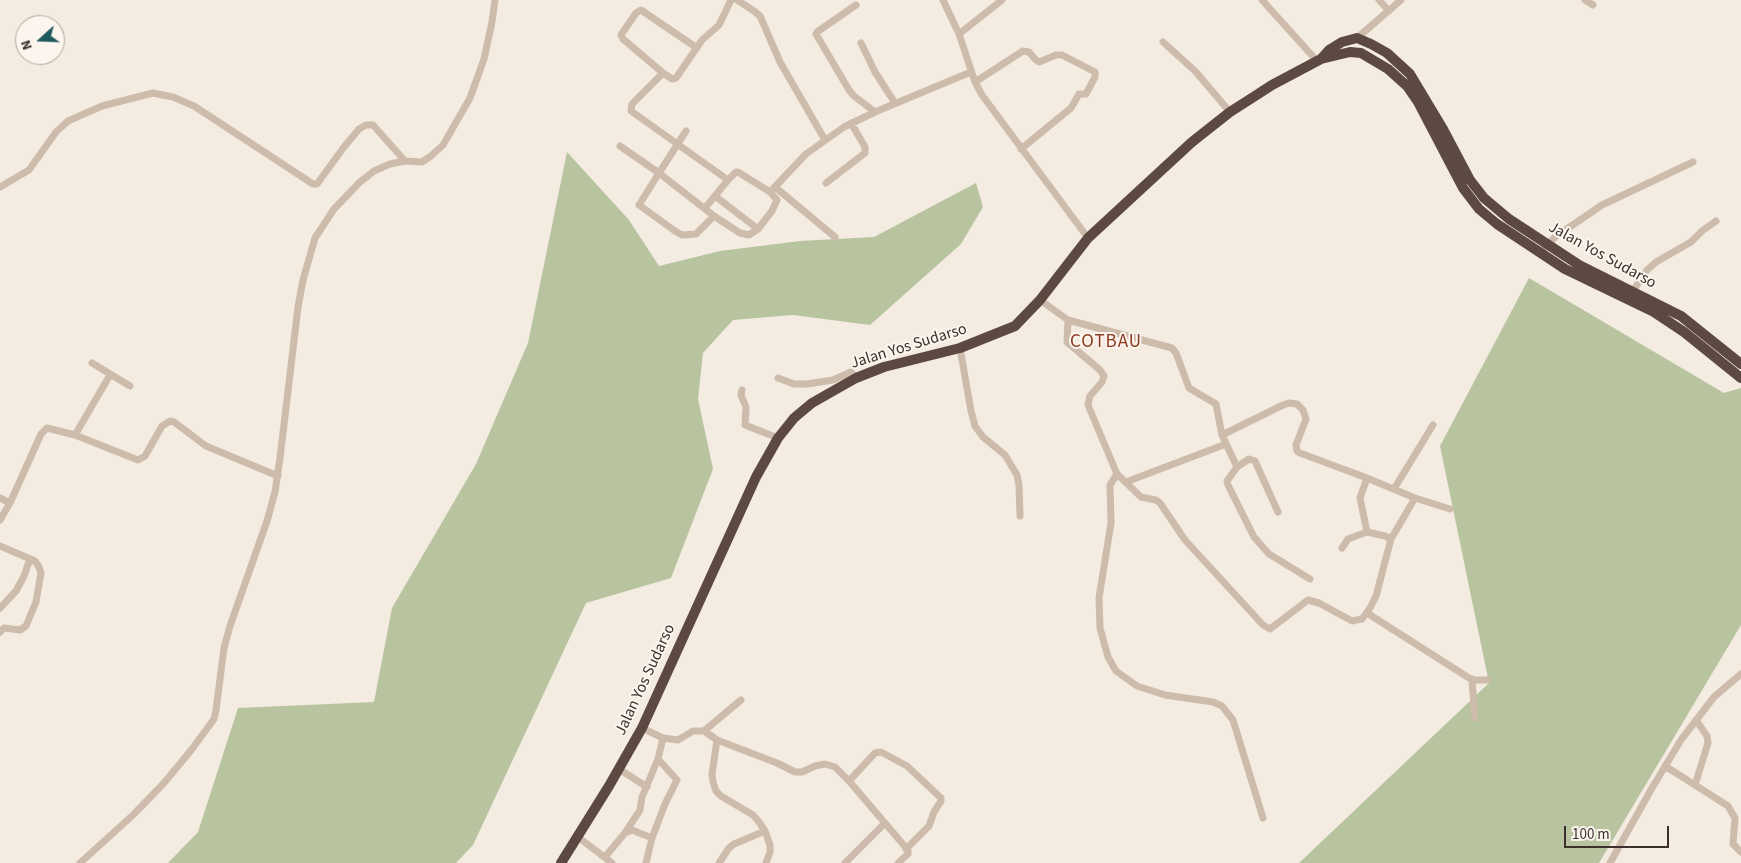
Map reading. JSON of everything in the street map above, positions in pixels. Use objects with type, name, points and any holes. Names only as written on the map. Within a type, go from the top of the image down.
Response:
[{"type":"highway","name":"Jalan Yos Sudarso","points":[[1319,60],[1329,50],[1342,42],[1357,38],[1387,53],[1410,74],[1443,129],[1477,192],[1578,276],[1654,312],[1684,332],[1741,378]]},
{"type":"highway","name":"Jalan Yos Sudarso","points":[[561,863],[642,728],[756,477],[778,438],[794,418],[812,402],[856,378],[884,367],[960,348],[1015,326],[1040,300],[1088,238],[1192,142],[1230,112],[1272,85],[1319,60],[1350,52],[1362,53],[1388,69],[1407,86],[1418,102],[1471,200],[1497,224],[1544,249],[1633,291],[1690,322],[1741,364]]},
{"type":"street","points":[[80,863],[158,789],[179,766],[212,722],[216,710],[221,666],[228,631],[267,521],[278,476],[298,307],[303,280],[315,238],[331,212],[360,182],[381,167],[405,162],[422,162],[443,145],[470,98],[484,59],[495,0]]},
{"type":"street","points":[[697,48],[641,10],[638,11],[621,35],[663,73],[676,78],[697,48],[702,40],[719,25],[731,0]]},
{"type":"street","points":[[737,0],[760,16],[780,62],[825,140]]},
{"type":"street","points":[[943,0],[959,34],[971,72],[982,95],[1088,238]]},
{"type":"street","points":[[959,34],[1002,0]]},
{"type":"street","points":[[1262,0],[1319,60]]},
{"type":"street","points":[[1379,0],[1389,11]]},
{"type":"street","points":[[1357,38],[1401,0]]},
{"type":"street","points":[[1585,0],[1593,5]]},
{"type":"street","points":[[856,5],[816,34],[848,90],[875,112]]},
{"type":"street","points":[[1163,42],[1195,71],[1230,112]]},
{"type":"street","points":[[861,43],[875,72],[895,103]]},
{"type":"street","points":[[975,82],[1023,51],[1029,52],[1039,62],[1056,55],[1062,55],[1095,72],[1095,76],[1086,93],[1079,94],[1066,113],[1021,149]]},
{"type":"street","points":[[773,189],[806,154],[851,123],[971,72]]},
{"type":"street","points":[[663,73],[632,104],[631,109],[635,114],[728,180]]},
{"type":"street","points":[[0,187],[29,170],[56,132],[68,121],[83,113],[106,105],[153,92],[173,97],[194,106],[313,184],[317,184],[354,135],[366,125],[373,125],[405,162]]},
{"type":"street","points":[[826,183],[864,153],[865,148],[851,123]]},
{"type":"street","points":[[686,131],[639,204],[682,235],[696,234],[714,216]]},
{"type":"street","points":[[620,146],[659,173],[714,216],[746,236],[758,229],[777,202],[773,189]]},
{"type":"street","points":[[1544,249],[1571,226],[1602,205],[1693,162]]},
{"type":"street","points":[[705,208],[728,180],[738,172],[773,189],[835,237]]},
{"type":"street","points":[[715,196],[758,229]]},
{"type":"street","points":[[1633,291],[1647,270],[1656,262],[1691,242],[1716,221]]},
{"type":"street","points":[[1040,300],[1068,320],[1172,348],[1176,353],[1189,388],[1216,404],[1222,435],[1237,468]]},
{"type":"street","points":[[1068,320],[1067,342],[1100,370],[1104,376],[1102,382],[1090,396],[1088,405],[1117,474],[1141,497],[1160,502],[1185,540],[1267,628],[1272,628],[1308,600],[1319,603],[1352,621],[1362,619],[1376,596],[1391,539],[1415,498]]},
{"type":"street","points":[[960,348],[975,426],[983,437],[1005,454],[1017,475],[1020,516]]},
{"type":"street","points":[[92,363],[130,386]]},
{"type":"street","points":[[778,378],[794,384],[833,380],[851,372],[856,378]]},
{"type":"street","points":[[75,435],[110,375]]},
{"type":"street","points":[[742,390],[746,407],[745,424],[778,438]]},
{"type":"street","points":[[1222,435],[1283,405],[1289,403],[1297,404],[1303,410],[1306,420],[1297,440],[1297,451],[1394,488],[1415,498],[1450,509]]},
{"type":"street","points":[[0,520],[10,503],[44,430],[51,428],[75,435],[138,460],[145,456],[162,426],[170,421],[206,446],[278,476]]},
{"type":"street","points":[[1394,488],[1433,425]]},
{"type":"street","points":[[1126,482],[1226,444]]},
{"type":"street","points":[[1278,512],[1255,461],[1248,459],[1237,468],[1227,481],[1254,537],[1270,554],[1310,580]]},
{"type":"street","points":[[1117,474],[1110,485],[1111,523],[1099,598],[1100,628],[1108,657],[1116,671],[1136,686],[1165,695],[1213,702],[1222,706],[1233,720],[1264,818]]},
{"type":"street","points":[[1367,478],[1360,498],[1367,532]]},
{"type":"street","points":[[0,498],[10,503]]},
{"type":"street","points":[[1342,548],[1344,542],[1352,536],[1367,532],[1391,539]]},
{"type":"street","points":[[0,546],[30,559],[39,567],[41,573],[36,602],[26,626],[20,630],[4,628],[0,632]]},
{"type":"street","points":[[0,608],[16,591],[30,559]]},
{"type":"street","points":[[1367,613],[1472,680],[1487,680]]},
{"type":"street","points":[[1610,863],[1665,766],[1696,720],[1714,697],[1741,674]]},
{"type":"street","points":[[1472,680],[1475,718]]},
{"type":"street","points":[[704,731],[741,700]]},
{"type":"street","points":[[1695,785],[1708,743],[1707,736],[1696,720]]},
{"type":"street","points":[[642,728],[664,738],[678,740],[693,731],[704,731],[717,740],[795,772],[802,772],[820,765],[830,765],[850,781],[906,848],[908,854],[898,863]]},
{"type":"street","points":[[606,857],[640,810],[642,797],[658,759],[664,738]]},
{"type":"street","points":[[717,740],[712,774],[716,791],[728,802],[753,815],[759,822],[765,831],[770,845],[770,852],[766,863]]},
{"type":"street","points":[[850,781],[875,753],[881,752],[907,766],[941,798],[929,826],[906,848]]},
{"type":"street","points":[[646,863],[652,838],[665,804],[677,780],[658,759]]},
{"type":"street","points":[[1665,766],[1728,806],[1733,812],[1736,823],[1732,842],[1741,852]]},
{"type":"street","points":[[619,769],[647,787]]},
{"type":"street","points":[[845,863],[885,823]]},
{"type":"street","points":[[625,833],[632,830],[652,838]]},
{"type":"street","points":[[719,863],[734,844],[765,831]]},
{"type":"street","points":[[578,836],[612,863]]},
{"type":"green space","points":[[567,152],[629,220],[659,266],[720,251],[800,241],[874,237],[976,183],[983,207],[961,244],[870,325],[793,315],[733,320],[703,353],[698,399],[713,469],[671,578],[586,603],[473,845],[456,863],[168,863],[198,832],[238,708],[374,702],[392,608],[476,464],[528,343]]},
{"type":"green space","points":[[1529,278],[1724,393],[1741,388],[1741,625],[1599,863],[1299,863],[1489,683],[1440,446]]},
{"type":"district","name":"COTBAU","points":[[1106,343]]}]
